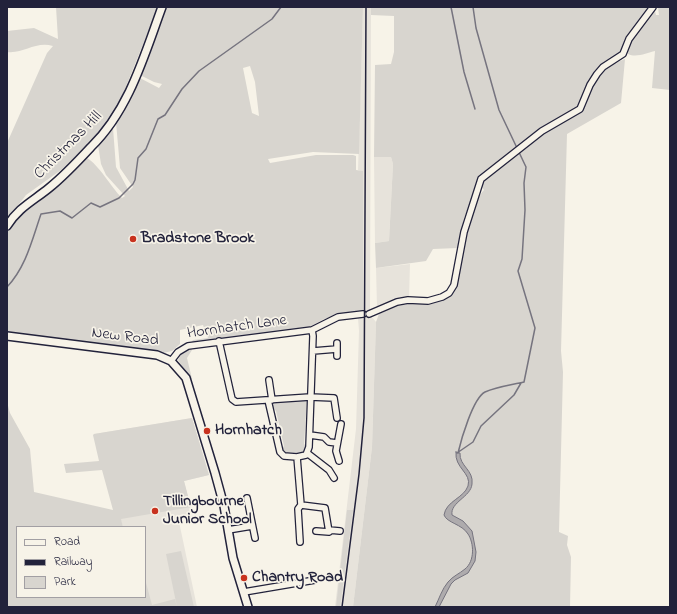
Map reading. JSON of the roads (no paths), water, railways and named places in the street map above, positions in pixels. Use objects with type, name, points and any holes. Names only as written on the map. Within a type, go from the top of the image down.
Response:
[{"type":"main road","name":"Christmas Hill","points":[[7,226],[22,208],[50,188],[92,146],[113,122],[126,98],[162,7]]},
{"type":"main road","name":"New Road","points":[[7,336],[157,355],[172,361],[183,373],[190,389],[215,473],[233,558],[248,607]]},
{"type":"street","name":"Hornhatch Lane","points":[[172,361],[178,352],[188,346],[312,330],[338,317],[366,314],[397,302],[408,300],[428,301],[442,297],[449,293],[454,285],[464,232],[479,182],[514,152],[542,131],[580,109],[590,85],[597,74],[603,67],[623,54],[629,39],[645,20],[653,7]]},
{"type":"street","points":[[307,453],[310,435],[310,397],[313,351],[312,330]]},
{"type":"street","points":[[219,341],[232,399],[240,403],[310,397],[334,398],[337,418]]},
{"type":"street","points":[[313,351],[337,346],[337,356]]},
{"type":"street","points":[[269,380],[270,400],[280,452],[284,456],[297,457],[307,453]]},
{"type":"street","points":[[339,461],[336,451],[342,424]]},
{"type":"street","points":[[310,435],[324,437],[329,442],[337,443]]},
{"type":"street","points":[[307,453],[329,470],[334,478]]},
{"type":"street","points":[[297,457],[301,505],[298,509],[300,542]]},
{"type":"street","points":[[247,498],[255,538]]},
{"type":"street","points":[[301,505],[325,508],[329,530]]},
{"type":"street","points":[[228,530],[252,526]]},
{"type":"street","points":[[316,531],[340,531]]},
{"type":"street","points":[[244,592],[315,580]]},
{"type":"waterway","points":[[7,287],[14,279],[24,262],[41,214],[60,211],[72,218],[91,203],[100,207],[119,198],[135,180],[138,158],[146,149],[158,119],[165,115],[182,89],[199,71],[272,19],[281,7]]},
{"type":"waterway","points":[[451,7],[464,72],[475,109]]},
{"type":"waterway","points":[[458,453],[468,420],[476,402],[481,396],[485,392],[494,389],[524,382],[535,328],[518,271],[522,259],[525,210],[524,183],[526,167],[499,110],[476,28],[473,7]]},
{"type":"waterway","points":[[457,453],[473,442],[481,426],[514,395],[521,383]]},
{"type":"railway","points":[[342,607],[359,474],[364,418],[366,7]]},
{"type":"place","name":"Bradstone Brook","points":[[133,239]]},
{"type":"place","name":"Hornhatch","points":[[207,431]]},
{"type":"place","name":"Tillingbourne Junior School","points":[[155,511]]},
{"type":"place","name":"Chantry Road","points":[[244,578]]}]
